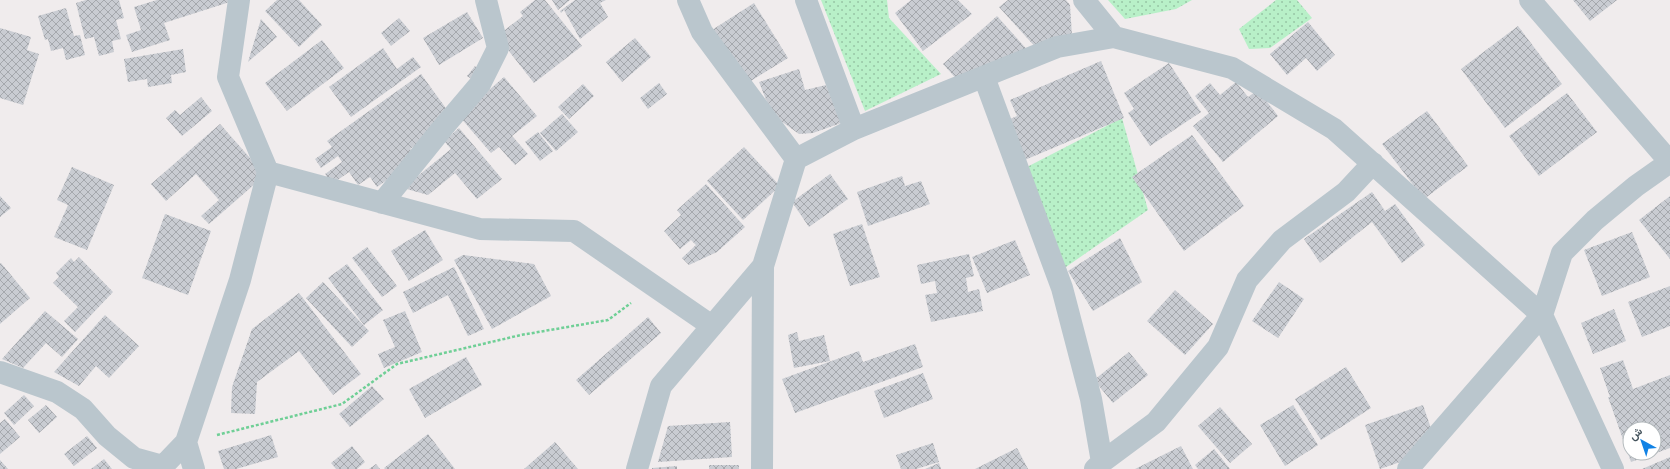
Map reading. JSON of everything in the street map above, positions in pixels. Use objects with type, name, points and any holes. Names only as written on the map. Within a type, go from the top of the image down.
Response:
[{"type":"street","points":[[0,372],[57,392],[83,409],[107,436],[134,458],[163,466],[186,442],[240,280],[268,172],[228,77],[239,0]]},
{"type":"street","points":[[382,203],[480,84],[498,48],[486,0]]},
{"type":"street","points":[[688,0],[702,32],[796,159]]},
{"type":"street","points":[[806,0],[854,129]]},
{"type":"street","points":[[1084,0],[1114,36]]},
{"type":"street","points":[[1408,469],[1542,315],[1562,253],[1595,220],[1636,186],[1670,162],[1530,0]]},
{"type":"street","points":[[762,469],[763,266],[796,159],[854,129],[1057,47],[1114,36],[1232,68],[1334,129],[1542,315],[1613,469]]},
{"type":"street","points":[[984,76],[1062,288],[1091,399],[1098,465]]},
{"type":"street","points":[[1098,465],[1156,422],[1218,347],[1247,280],[1282,240],[1346,192],[1373,164]]},
{"type":"street","points":[[268,172],[480,229],[574,231],[712,326]]},
{"type":"street","points":[[637,469],[660,386],[763,266]]},
{"type":"street","points":[[186,442],[194,469]]},
{"type":"path","points":[[186,442],[342,404],[397,364],[521,335],[608,320],[654,286]]},
{"type":"green space","points":[[821,0],[887,0],[889,18],[941,74],[865,111]]},
{"type":"green space","points":[[1108,0],[1192,0],[1176,9],[1125,19]]},
{"type":"green space","points":[[1276,0],[1297,0],[1312,18],[1270,48],[1249,49],[1239,29]]},
{"type":"green space","points":[[1122,118],[1148,210],[1063,269],[1025,168]]},
{"type":"building","points":[[86,0],[119,0],[124,18],[116,20],[121,39],[112,41],[114,52],[99,56],[94,37],[85,39],[76,3]]},
{"type":"building","points":[[157,0],[236,0],[164,23],[170,40],[132,52],[126,35],[141,30],[134,7]]},
{"type":"building","points":[[277,0],[299,0],[322,25],[299,47],[265,11]]},
{"type":"building","points":[[535,0],[545,0],[582,46],[534,83],[497,36],[523,16],[520,12]]},
{"type":"building","points":[[552,0],[570,0],[558,10]]},
{"type":"building","points":[[575,0],[606,0],[600,3],[608,17],[580,39],[564,10],[561,13],[560,11]]},
{"type":"building","points":[[911,0],[958,0],[972,14],[923,51],[895,13]]},
{"type":"building","points":[[1008,0],[1066,0],[1070,5],[1072,36],[1038,50],[999,7]]},
{"type":"building","points":[[1573,0],[1617,0],[1590,21]]},
{"type":"building","points":[[754,3],[788,58],[746,84],[712,30]]},
{"type":"building","points":[[66,8],[74,36],[80,35],[85,55],[66,60],[63,48],[51,51],[48,39],[45,40],[38,16]]},
{"type":"building","points":[[467,12],[483,38],[439,65],[423,38]]},
{"type":"building","points":[[997,16],[1031,54],[960,83],[943,64]]},
{"type":"building","points":[[399,18],[410,31],[391,46],[381,33]]},
{"type":"building","points":[[261,19],[277,37],[248,62]]},
{"type":"building","points":[[1308,22],[1335,55],[1317,71],[1306,58],[1287,75],[1270,54]]},
{"type":"building","points":[[1518,26],[1562,84],[1505,128],[1461,69]]},
{"type":"building","points":[[0,28],[31,37],[27,50],[39,54],[23,105],[0,98]]},
{"type":"building","points":[[635,38],[651,57],[622,82],[606,62]]},
{"type":"building","points":[[322,40],[344,68],[287,111],[265,83]]},
{"type":"building","points":[[383,48],[397,69],[413,57],[421,67],[351,117],[329,87]]},
{"type":"building","points":[[183,49],[186,72],[171,75],[172,83],[148,87],[147,79],[128,82],[124,59]]},
{"type":"building","points":[[1101,61],[1124,118],[1020,162],[1003,122],[1017,116],[1010,100]]},
{"type":"building","points":[[1169,63],[1201,112],[1150,146],[1128,113],[1134,109],[1124,93]]},
{"type":"building","points":[[475,66],[483,72],[476,82],[467,76]]},
{"type":"building","points":[[799,69],[805,90],[826,85],[841,123],[813,133],[799,134],[781,121],[767,102],[759,82]]},
{"type":"building","points":[[421,74],[453,118],[410,149],[417,159],[377,187],[370,177],[358,185],[349,172],[332,184],[325,174],[342,162],[338,156],[321,168],[315,159],[332,147],[327,141]]},
{"type":"building","points":[[504,77],[537,116],[512,136],[528,154],[515,165],[499,147],[491,153],[459,116]]},
{"type":"building","points":[[1236,82],[1248,97],[1258,90],[1278,116],[1223,162],[1193,126],[1209,113],[1195,96],[1210,83],[1220,95]]},
{"type":"building","points":[[659,83],[667,94],[648,109],[640,98]]},
{"type":"building","points":[[583,84],[594,96],[569,119],[558,107]]},
{"type":"building","points":[[1567,93],[1597,132],[1539,176],[1509,136]]},
{"type":"building","points":[[201,97],[212,111],[182,136],[166,118],[175,110],[180,115]]},
{"type":"building","points":[[1427,111],[1468,166],[1424,199],[1382,144]]},
{"type":"building","points":[[562,114],[578,132],[556,151],[540,133]]},
{"type":"building","points":[[220,124],[265,175],[209,224],[201,216],[219,200],[196,174],[166,201],[151,184]]},
{"type":"building","points":[[459,128],[502,179],[477,199],[455,173],[428,195],[403,188],[451,149],[444,141]]},
{"type":"building","points":[[538,132],[553,151],[540,161],[525,142]]},
{"type":"building","points":[[1192,135],[1244,206],[1184,251],[1132,177]]},
{"type":"building","points":[[744,147],[780,186],[743,220],[707,181]]},
{"type":"building","points":[[72,167],[114,185],[87,250],[54,237],[68,205],[57,200]]},
{"type":"building","points":[[830,174],[848,199],[809,227],[792,202]]},
{"type":"building","points":[[902,176],[905,186],[921,181],[930,204],[868,226],[857,192]]},
{"type":"building","points":[[706,184],[745,227],[717,252],[689,265],[682,258],[696,245],[691,240],[680,249],[664,231],[681,215],[677,210]]},
{"type":"building","points":[[1372,192],[1385,211],[1395,204],[1425,245],[1402,263],[1372,222],[1320,263],[1304,239]]},
{"type":"building","points":[[0,196],[11,208],[0,217]]},
{"type":"building","points":[[1670,196],[1670,259],[1639,220]]},
{"type":"building","points":[[165,214],[211,231],[188,295],[142,278]]},
{"type":"building","points":[[862,224],[880,277],[850,286],[833,234]]},
{"type":"building","points":[[425,230],[443,260],[409,281],[391,251]]},
{"type":"building","points":[[1632,232],[1650,277],[1602,296],[1584,250]]},
{"type":"building","points":[[1120,238],[1142,282],[1093,311],[1068,271]]},
{"type":"building","points":[[1015,240],[1030,275],[987,293],[972,257]]},
{"type":"building","points":[[367,247],[397,286],[382,297],[352,258]]},
{"type":"building","points":[[969,254],[974,276],[966,278],[968,292],[979,289],[983,311],[931,322],[925,295],[937,293],[935,281],[921,284],[917,265]]},
{"type":"building","points":[[463,255],[534,264],[551,296],[492,329],[454,260]]},
{"type":"building","points":[[79,257],[113,292],[75,332],[64,321],[78,307],[53,283],[59,277],[56,273],[71,258],[74,262]]},
{"type":"building","points":[[1,263],[30,298],[0,324],[0,264]]},
{"type":"building","points":[[347,264],[383,310],[364,325],[328,278]]},
{"type":"building","points":[[454,267],[484,329],[468,336],[448,295],[413,313],[403,292]]},
{"type":"building","points":[[323,282],[369,331],[352,347],[306,298]]},
{"type":"building","points":[[1279,282],[1304,299],[1278,338],[1252,321]]},
{"type":"building","points":[[1670,286],[1670,326],[1642,337],[1628,302]]},
{"type":"building","points":[[1175,290],[1213,324],[1185,355],[1147,321]]},
{"type":"building","points":[[299,293],[361,374],[333,395],[299,351],[257,382],[255,414],[231,413],[232,387],[252,329]]},
{"type":"building","points":[[1614,309],[1626,341],[1593,354],[1581,323]]},
{"type":"building","points":[[45,311],[78,339],[62,357],[46,343],[23,368],[2,359]]},
{"type":"building","points":[[405,311],[422,352],[384,368],[378,354],[395,347],[383,320]]},
{"type":"building","points":[[105,315],[139,346],[109,378],[96,366],[79,386],[54,372]]},
{"type":"building","points":[[648,317],[661,333],[589,395],[576,380]]},
{"type":"building","points":[[797,332],[799,341],[824,335],[830,361],[794,368],[788,335]]},
{"type":"building","points":[[915,344],[923,367],[795,413],[782,379],[859,351],[863,362]]},
{"type":"building","points":[[1129,352],[1148,375],[1113,403],[1094,380]]},
{"type":"building","points":[[466,357],[482,385],[425,418],[409,389]]},
{"type":"building","points":[[1623,360],[1633,389],[1670,375],[1670,448],[1662,451],[1662,421],[1622,421],[1622,437],[1608,397],[1610,397],[1600,368]]},
{"type":"building","points":[[1346,367],[1371,408],[1321,440],[1295,399]]},
{"type":"building","points":[[923,373],[933,399],[884,418],[874,391]]},
{"type":"building","points":[[372,386],[384,399],[350,427],[339,414]]},
{"type":"building","points":[[24,395],[34,406],[14,425],[4,413]]},
{"type":"building","points":[[46,405],[57,417],[39,433],[28,420]]},
{"type":"building","points":[[1293,405],[1318,445],[1285,466],[1260,425]]},
{"type":"building","points":[[1423,405],[1438,449],[1380,469],[1365,425]]},
{"type":"building","points":[[1220,407],[1252,444],[1230,463],[1198,426]]},
{"type":"building","points":[[5,419],[20,437],[0,454],[0,423]]},
{"type":"building","points":[[730,422],[732,457],[658,462],[668,426]]},
{"type":"building","points":[[428,434],[455,469],[384,468]]},
{"type":"building","points":[[271,435],[278,457],[236,469],[224,469],[218,451]]},
{"type":"building","points":[[87,436],[97,448],[74,466],[64,454]]},
{"type":"building","points":[[555,442],[578,469],[524,469]]},
{"type":"building","points":[[933,443],[939,462],[916,469],[901,469],[896,455]]},
{"type":"building","points":[[352,446],[365,462],[357,469],[336,469],[331,463]]},
{"type":"building","points":[[1181,446],[1193,469],[1135,469]]},
{"type":"building","points":[[1017,448],[1028,469],[975,469]]},
{"type":"building","points":[[1214,449],[1230,469],[1198,469],[1195,465]]},
{"type":"building","points":[[1670,457],[1670,469],[1642,469],[1662,461]]},
{"type":"building","points":[[104,459],[112,469],[91,469]]},
{"type":"building","points":[[0,460],[8,469],[0,469]]},
{"type":"building","points":[[939,463],[941,469],[925,469]]},
{"type":"building","points":[[376,464],[380,469],[369,469]]},
{"type":"building","points":[[709,465],[739,465],[739,469],[709,469]]},
{"type":"building","points":[[677,466],[677,469],[652,469],[652,468]]}]
